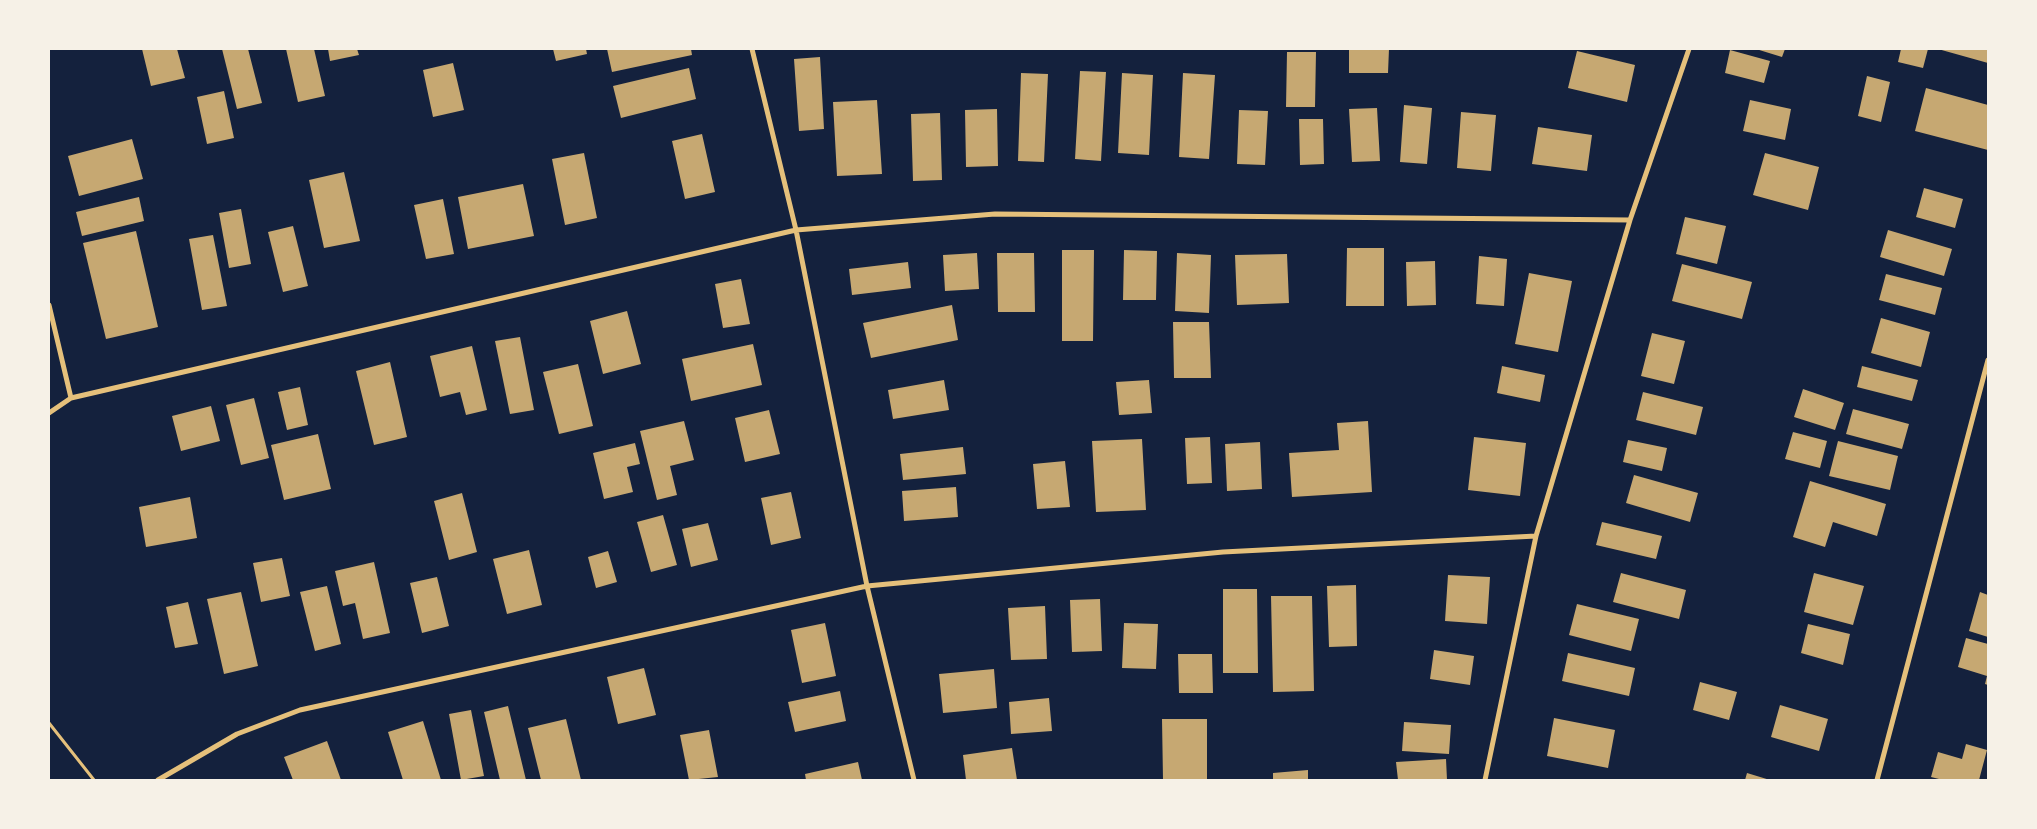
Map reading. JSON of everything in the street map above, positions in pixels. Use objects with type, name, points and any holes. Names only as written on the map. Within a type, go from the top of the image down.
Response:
[{"type":"street","points":[[752,49],[796,230],[867,586],[914,780]]},
{"type":"street","points":[[1485,780],[1536,536],[1630,220],[1690,49]]},
{"type":"street","points":[[49,413],[71,398],[796,230],[996,214],[1630,220]]},
{"type":"street","points":[[49,305],[71,398]]},
{"type":"street","points":[[1876,780],[1988,360]]},
{"type":"street","points":[[158,780],[237,734],[300,710],[867,586],[1223,552],[1536,536]]},
{"type":"path","points":[[49,723],[94,780]]},
{"type":"building","points":[[142,49],[177,49],[185,78],[151,86]]},
{"type":"building","points":[[222,49],[248,49],[262,103],[237,109]]},
{"type":"building","points":[[286,49],[314,49],[325,96],[298,102]]},
{"type":"building","points":[[328,49],[357,49],[359,55],[330,61]]},
{"type":"building","points":[[553,49],[586,49],[587,54],[556,61]]},
{"type":"building","points":[[607,49],[691,49],[692,55],[612,72]]},
{"type":"building","points":[[1349,49],[1389,49],[1388,73],[1349,73]]},
{"type":"building","points":[[1756,49],[1785,49],[1782,57]]},
{"type":"building","points":[[1901,49],[1928,49],[1923,68],[1898,62]]},
{"type":"building","points":[[1938,49],[1988,49],[1988,63]]},
{"type":"building","points":[[1730,50],[1770,61],[1764,83],[1725,73]]},
{"type":"building","points":[[1577,51],[1635,65],[1627,102],[1568,88]]},
{"type":"building","points":[[1287,52],[1316,52],[1315,107],[1286,107]]},
{"type":"building","points":[[820,57],[824,129],[799,131],[794,59]]},
{"type":"building","points":[[453,63],[464,110],[433,117],[423,70]]},
{"type":"building","points":[[689,68],[696,99],[621,118],[613,86]]},
{"type":"building","points":[[1080,71],[1106,72],[1101,161],[1075,159]]},
{"type":"building","points":[[1021,73],[1048,74],[1044,162],[1018,161]]},
{"type":"building","points":[[1122,73],[1153,75],[1149,155],[1118,153]]},
{"type":"building","points":[[1183,73],[1215,75],[1209,159],[1179,157]]},
{"type":"building","points":[[1867,76],[1890,82],[1881,122],[1858,116]]},
{"type":"building","points":[[1926,88],[1988,105],[1988,150],[1915,131]]},
{"type":"building","points":[[224,91],[234,138],[207,144],[197,97]]},
{"type":"building","points":[[877,100],[882,174],[837,176],[833,102]]},
{"type":"building","points":[[1750,100],[1791,109],[1785,140],[1743,131]]},
{"type":"building","points":[[1404,105],[1432,108],[1427,164],[1400,162]]},
{"type":"building","points":[[1377,108],[1380,161],[1352,162],[1349,109]]},
{"type":"building","points":[[997,109],[998,166],[966,167],[965,110]]},
{"type":"building","points":[[1239,110],[1268,111],[1265,165],[1237,164]]},
{"type":"building","points":[[1461,112],[1496,115],[1491,171],[1457,168]]},
{"type":"building","points":[[940,113],[942,180],[913,181],[911,114]]},
{"type":"building","points":[[1299,119],[1323,119],[1324,164],[1300,165]]},
{"type":"building","points":[[1538,127],[1592,135],[1587,171],[1532,164]]},
{"type":"building","points":[[702,134],[715,192],[685,199],[672,141]]},
{"type":"building","points":[[132,139],[143,179],[79,196],[68,156]]},
{"type":"building","points":[[584,153],[597,218],[565,225],[552,159]]},
{"type":"building","points":[[1765,153],[1819,167],[1808,210],[1753,195]]},
{"type":"building","points":[[344,172],[360,241],[324,248],[309,180]]},
{"type":"building","points":[[523,184],[534,236],[468,249],[458,197]]},
{"type":"building","points":[[1924,188],[1963,199],[1955,228],[1916,217]]},
{"type":"building","points":[[139,197],[144,221],[82,236],[76,212]]},
{"type":"building","points":[[443,199],[454,254],[426,259],[414,205]]},
{"type":"building","points":[[241,209],[251,264],[229,268],[219,213]]},
{"type":"building","points":[[1685,217],[1726,226],[1717,264],[1676,254]]},
{"type":"building","points":[[293,226],[308,286],[283,292],[268,232]]},
{"type":"building","points":[[1888,230],[1952,249],[1944,276],[1880,257]]},
{"type":"building","points":[[136,231],[158,327],[106,339],[83,243]]},
{"type":"building","points":[[213,235],[227,306],[202,310],[189,239]]},
{"type":"building","points":[[1347,248],[1384,248],[1384,306],[1346,306]]},
{"type":"building","points":[[1062,250],[1094,250],[1093,341],[1062,341]]},
{"type":"building","points":[[1124,250],[1157,251],[1156,300],[1123,300]]},
{"type":"building","points":[[977,253],[979,289],[945,291],[943,255]]},
{"type":"building","points":[[997,253],[1034,253],[1035,312],[998,312]]},
{"type":"building","points":[[1177,253],[1211,255],[1209,313],[1175,311]]},
{"type":"building","points":[[1287,254],[1289,303],[1237,305],[1235,255]]},
{"type":"building","points":[[1479,256],[1507,259],[1504,306],[1476,304]]},
{"type":"building","points":[[1435,261],[1436,305],[1407,306],[1406,262]]},
{"type":"building","points":[[908,262],[911,288],[852,295],[849,269]]},
{"type":"building","points":[[1682,264],[1752,282],[1742,319],[1672,301]]},
{"type":"building","points":[[1529,273],[1572,281],[1558,352],[1515,344]]},
{"type":"building","points":[[1886,274],[1942,288],[1935,315],[1879,300]]},
{"type":"building","points":[[741,279],[750,324],[723,328],[715,284]]},
{"type":"building","points":[[952,305],[958,340],[871,358],[863,323]]},
{"type":"building","points":[[627,311],[641,364],[603,374],[590,321]]},
{"type":"building","points":[[1881,318],[1930,332],[1921,367],[1871,353]]},
{"type":"building","points":[[1173,322],[1209,322],[1211,378],[1174,378]]},
{"type":"building","points":[[1652,333],[1685,341],[1674,384],[1641,376]]},
{"type":"building","points":[[520,337],[534,410],[510,414],[495,341]]},
{"type":"building","points":[[753,344],[762,385],[691,401],[682,359]]},
{"type":"building","points":[[472,346],[487,410],[466,415],[460,392],[440,397],[430,356]]},
{"type":"building","points":[[390,362],[407,437],[374,445],[356,371]]},
{"type":"building","points":[[578,364],[593,426],[559,434],[543,372]]},
{"type":"building","points":[[1502,366],[1545,375],[1540,402],[1497,393]]},
{"type":"building","points":[[1862,366],[1918,380],[1912,401],[1857,387]]},
{"type":"building","points":[[944,380],[949,410],[893,419],[888,390]]},
{"type":"building","points":[[1149,380],[1152,413],[1119,415],[1116,382]]},
{"type":"building","points":[[300,387],[308,425],[287,430],[278,392]]},
{"type":"building","points":[[1803,389],[1844,403],[1835,430],[1794,417]]},
{"type":"building","points":[[1643,392],[1703,407],[1696,435],[1636,420]]},
{"type":"building","points":[[254,398],[269,458],[241,465],[226,405]]},
{"type":"building","points":[[211,406],[220,441],[181,451],[172,416]]},
{"type":"building","points":[[1853,409],[1909,424],[1902,449],[1846,434]]},
{"type":"building","points":[[769,410],[780,454],[745,462],[735,418]]},
{"type":"building","points":[[684,421],[694,460],[670,466],[677,495],[657,500],[640,431]]},
{"type":"building","points":[[1368,421],[1372,492],[1292,497],[1289,453],[1339,450],[1337,423]]},
{"type":"building","points":[[1793,432],[1827,441],[1820,468],[1785,459]]},
{"type":"building","points":[[318,434],[331,489],[284,500],[271,445]]},
{"type":"building","points":[[1210,437],[1212,483],[1187,484],[1185,438]]},
{"type":"building","points":[[1474,437],[1526,443],[1520,496],[1468,490]]},
{"type":"building","points":[[1142,439],[1146,510],[1096,512],[1092,441]]},
{"type":"building","points":[[1628,440],[1667,448],[1662,471],[1623,462]]},
{"type":"building","points":[[1838,441],[1898,456],[1890,490],[1829,476]]},
{"type":"building","points":[[1260,442],[1262,489],[1227,491],[1225,444]]},
{"type":"building","points":[[635,443],[640,464],[627,467],[633,492],[604,499],[593,453]]},
{"type":"building","points":[[963,447],[966,474],[903,480],[900,454]]},
{"type":"building","points":[[1065,461],[1070,507],[1037,509],[1033,464]]},
{"type":"building","points":[[1634,475],[1698,493],[1690,522],[1626,503]]},
{"type":"building","points":[[1810,481],[1886,504],[1877,536],[1833,522],[1825,547],[1793,537]]},
{"type":"building","points":[[956,487],[958,517],[904,521],[902,491]]},
{"type":"building","points":[[791,492],[801,538],[771,545],[761,498]]},
{"type":"building","points":[[462,493],[477,552],[449,560],[434,501]]},
{"type":"building","points":[[190,497],[197,538],[146,547],[139,507]]},
{"type":"building","points":[[663,515],[677,565],[651,572],[637,522]]},
{"type":"building","points":[[1602,522],[1662,536],[1656,559],[1596,545]]},
{"type":"building","points":[[708,523],[718,560],[691,567],[682,529]]},
{"type":"building","points":[[529,550],[542,605],[507,614],[493,559]]},
{"type":"building","points":[[608,551],[617,582],[596,588],[588,557]]},
{"type":"building","points":[[282,558],[290,596],[261,602],[253,563]]},
{"type":"building","points":[[374,562],[390,633],[363,639],[355,603],[343,606],[335,571]]},
{"type":"building","points":[[1621,573],[1686,590],[1679,619],[1613,602]]},
{"type":"building","points":[[1814,573],[1864,586],[1853,625],[1804,612]]},
{"type":"building","points":[[1448,575],[1490,577],[1487,624],[1445,621]]},
{"type":"building","points":[[437,577],[449,626],[422,633],[410,583]]},
{"type":"building","points":[[1356,585],[1357,646],[1329,647],[1327,586]]},
{"type":"building","points":[[327,586],[341,644],[315,651],[300,592]]},
{"type":"building","points":[[1223,589],[1257,589],[1258,673],[1223,673]]},
{"type":"building","points":[[241,592],[258,666],[224,674],[207,599]]},
{"type":"building","points":[[1980,592],[1988,595],[1988,637],[1969,631]]},
{"type":"building","points":[[1271,596],[1312,596],[1314,691],[1273,692]]},
{"type":"building","points":[[1100,599],[1102,651],[1072,652],[1070,600]]},
{"type":"building","points":[[188,602],[198,644],[175,648],[166,607]]},
{"type":"building","points":[[1577,604],[1639,619],[1631,651],[1569,635]]},
{"type":"building","points":[[1045,606],[1047,659],[1011,660],[1008,608]]},
{"type":"building","points":[[825,623],[836,676],[802,683],[791,630]]},
{"type":"building","points":[[1124,623],[1158,624],[1156,669],[1122,668]]},
{"type":"building","points":[[1808,624],[1850,634],[1843,665],[1801,653]]},
{"type":"building","points":[[1966,638],[1988,644],[1988,685],[1985,684],[1987,676],[1958,667]]},
{"type":"building","points":[[1434,650],[1474,656],[1470,685],[1430,679]]},
{"type":"building","points":[[1568,653],[1635,668],[1629,696],[1562,681]]},
{"type":"building","points":[[1178,654],[1212,654],[1213,693],[1179,693]]},
{"type":"building","points":[[644,668],[656,715],[618,724],[607,677]]},
{"type":"building","points":[[994,669],[997,708],[943,713],[939,674]]},
{"type":"building","points":[[1700,682],[1737,692],[1729,720],[1693,710]]},
{"type":"building","points":[[840,691],[846,721],[795,732],[788,702]]},
{"type":"building","points":[[1049,698],[1052,731],[1011,734],[1009,702]]},
{"type":"building","points":[[1780,705],[1828,719],[1819,751],[1771,737]]},
{"type":"building","points":[[508,706],[526,780],[500,780],[484,712]]},
{"type":"building","points":[[471,710],[484,776],[461,780],[449,714]]},
{"type":"building","points":[[1554,718],[1615,730],[1608,768],[1547,756]]},
{"type":"building","points":[[566,719],[581,780],[541,780],[528,728]]},
{"type":"building","points":[[1162,719],[1207,719],[1207,780],[1163,780]]},
{"type":"building","points":[[423,721],[441,780],[403,780],[388,732]]},
{"type":"building","points":[[1404,722],[1451,725],[1449,754],[1402,751]]},
{"type":"building","points":[[709,730],[718,777],[689,780],[680,735]]},
{"type":"building","points":[[327,741],[341,780],[293,780],[284,757]]},
{"type":"building","points":[[1966,744],[1987,750],[1979,780],[1943,780],[1931,777],[1938,752],[1962,759]]},
{"type":"building","points":[[1012,748],[1017,780],[966,780],[963,755]]},
{"type":"building","points":[[1446,759],[1447,780],[1398,780],[1396,762]]},
{"type":"building","points":[[858,762],[862,780],[806,780],[805,774]]},
{"type":"building","points":[[1308,770],[1308,780],[1273,780],[1273,773]]},
{"type":"building","points":[[1747,773],[1770,780],[1745,780]]}]
